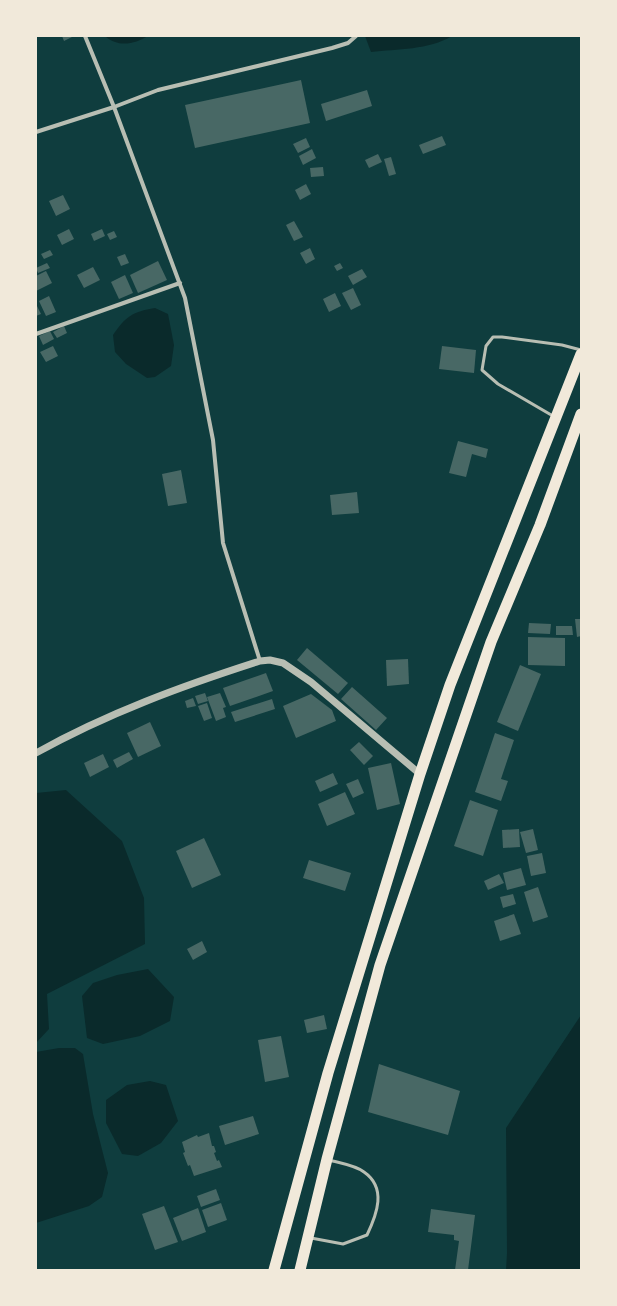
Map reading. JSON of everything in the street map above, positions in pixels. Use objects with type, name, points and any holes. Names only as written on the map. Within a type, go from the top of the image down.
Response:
[{"type":"highway","points":[[274,1270],[328,1073],[420,774],[450,685],[557,418],[581,354]]},
{"type":"highway","points":[[300,1270],[327,1159],[380,965],[491,642],[540,525],[581,414]]},
{"type":"street","points":[[85,36],[114,107],[185,298],[212,440],[223,543],[260,661]]},
{"type":"street","points":[[36,132],[114,107],[158,90],[332,48],[348,43],[356,36]]},
{"type":"street","points":[[36,334],[180,283]]},
{"type":"street","points":[[36,753],[100,720],[196,682],[260,661],[270,660],[283,663],[311,682],[420,774]]},
{"type":"lane","points":[[557,418],[498,384],[482,370],[486,346],[493,337],[502,337],[562,345],[581,350]]},
{"type":"lane","points":[[308,1237],[343,1244],[367,1235],[374,1220],[379,1202],[376,1184],[364,1171],[327,1159]]},
{"type":"water","points":[[105,36],[148,36],[138,41],[126,44],[115,42]]},
{"type":"water","points":[[365,36],[452,36],[443,41],[423,46],[371,52]]},
{"type":"water","points":[[155,308],[168,314],[174,345],[171,366],[155,377],[147,378],[126,364],[115,352],[113,335],[122,323],[130,316],[141,311]]},
{"type":"water","points":[[66,790],[122,841],[144,898],[145,944],[47,994],[49,1029],[36,1043],[36,793]]},
{"type":"water","points":[[148,969],[174,997],[170,1021],[140,1036],[103,1044],[87,1038],[82,996],[93,983],[117,975]]},
{"type":"water","points":[[581,1015],[581,1270],[506,1270],[506,1128]]},
{"type":"water","points":[[59,1048],[75,1048],[83,1054],[93,1114],[108,1173],[102,1197],[89,1206],[36,1223],[36,1052]]},
{"type":"water","points":[[150,1081],[166,1085],[178,1121],[161,1143],[138,1156],[122,1154],[106,1123],[106,1100],[127,1085]]},
{"type":"building","points":[[62,36],[74,36],[64,41]]},
{"type":"building","points":[[301,80],[310,123],[195,148],[185,105]]},
{"type":"building","points":[[367,90],[372,106],[326,121],[321,104]]},
{"type":"building","points":[[442,136],[446,145],[423,154],[419,145]]},
{"type":"building","points":[[306,138],[310,147],[298,153],[293,144]]},
{"type":"building","points":[[312,149],[316,158],[303,165],[299,156]]},
{"type":"building","points":[[378,154],[382,162],[369,168],[365,160]]},
{"type":"building","points":[[391,157],[396,174],[389,176],[384,159]]},
{"type":"building","points":[[323,167],[324,176],[311,177],[310,168]]},
{"type":"building","points":[[306,184],[311,194],[300,200],[295,190]]},
{"type":"building","points":[[63,195],[70,209],[56,216],[49,201]]},
{"type":"building","points":[[294,221],[303,237],[294,241],[286,225]]},
{"type":"building","points":[[69,229],[74,239],[62,245],[57,235]]},
{"type":"building","points":[[102,229],[105,236],[94,241],[91,234]]},
{"type":"building","points":[[114,231],[117,237],[110,240],[107,234]]},
{"type":"building","points":[[310,248],[315,259],[306,264],[300,253]]},
{"type":"building","points":[[50,250],[53,255],[44,259],[41,254]]},
{"type":"building","points":[[125,254],[129,263],[121,266],[117,257]]},
{"type":"building","points":[[158,261],[167,280],[138,293],[130,275]]},
{"type":"building","points":[[47,263],[50,268],[38,273],[36,268]]},
{"type":"building","points":[[340,263],[343,268],[337,271],[334,266]]},
{"type":"building","points":[[93,267],[100,280],[84,288],[77,275]]},
{"type":"building","points":[[362,269],[367,277],[353,285],[348,276]]},
{"type":"building","points":[[46,271],[52,283],[36,291],[36,276]]},
{"type":"building","points":[[125,275],[133,293],[119,299],[111,282]]},
{"type":"building","points":[[353,288],[361,305],[351,310],[342,293]]},
{"type":"building","points":[[335,293],[341,306],[329,312],[323,299]]},
{"type":"building","points":[[49,296],[56,312],[46,316],[39,301]]},
{"type":"building","points":[[36,304],[41,314],[36,316]]},
{"type":"building","points":[[64,326],[67,333],[57,338],[53,332]]},
{"type":"building","points":[[50,331],[54,339],[43,345],[39,336]]},
{"type":"building","points":[[53,346],[58,356],[46,362],[40,352]]},
{"type":"building","points":[[442,346],[476,350],[474,373],[439,369]]},
{"type":"building","points":[[458,441],[488,449],[486,458],[472,454],[466,477],[449,473]]},
{"type":"building","points":[[181,470],[187,503],[168,506],[162,474]]},
{"type":"building","points":[[357,492],[359,513],[332,515],[330,495]]},
{"type":"building","points":[[575,619],[581,619],[581,636],[577,637]]},
{"type":"building","points":[[529,623],[551,624],[550,634],[528,633]]},
{"type":"building","points":[[556,626],[572,626],[573,635],[556,635]]},
{"type":"building","points":[[528,637],[565,638],[565,666],[528,665]]},
{"type":"building","points":[[307,648],[348,683],[338,694],[297,660]]},
{"type":"building","points":[[408,659],[409,684],[387,686],[386,660]]},
{"type":"building","points":[[520,665],[541,674],[518,731],[497,722]]},
{"type":"building","points":[[266,673],[273,691],[230,706],[223,688]]},
{"type":"building","points":[[352,687],[387,718],[376,730],[341,699]]},
{"type":"building","points":[[205,693],[208,701],[198,704],[195,696]]},
{"type":"building","points":[[220,693],[226,707],[223,708],[226,717],[216,721],[207,697]]},
{"type":"building","points":[[311,694],[332,710],[336,721],[296,738],[283,706]]},
{"type":"building","points":[[193,698],[196,706],[187,708],[185,701]]},
{"type":"building","points":[[272,699],[275,709],[235,722],[231,712]]},
{"type":"building","points":[[207,703],[212,718],[204,721],[198,706]]},
{"type":"building","points":[[150,722],[161,746],[138,757],[127,733]]},
{"type":"building","points":[[495,733],[514,740],[501,779],[508,781],[501,801],[475,792]]},
{"type":"building","points":[[359,742],[373,756],[364,765],[350,750]]},
{"type":"building","points":[[129,752],[133,759],[117,768],[113,760]]},
{"type":"building","points":[[103,754],[109,767],[90,777],[84,763]]},
{"type":"building","points":[[391,763],[400,804],[377,810],[368,768]]},
{"type":"building","points":[[333,773],[338,784],[320,792],[315,781]]},
{"type":"building","points":[[358,779],[364,793],[353,798],[346,784]]},
{"type":"building","points":[[345,792],[355,814],[327,826],[318,804]]},
{"type":"building","points":[[470,800],[498,810],[483,856],[454,846]]},
{"type":"building","points":[[519,829],[520,847],[503,848],[502,830]]},
{"type":"building","points":[[533,829],[538,850],[526,853],[520,832]]},
{"type":"building","points":[[204,838],[221,875],[192,888],[176,851]]},
{"type":"building","points":[[542,853],[546,873],[531,876],[527,856]]},
{"type":"building","points":[[309,860],[351,873],[345,891],[303,878]]},
{"type":"building","points":[[521,868],[526,885],[507,890],[503,873]]},
{"type":"building","points":[[499,874],[504,883],[488,890],[484,881]]},
{"type":"building","points":[[538,887],[548,917],[533,922],[524,892]]},
{"type":"building","points":[[513,894],[516,904],[503,908],[500,897]]},
{"type":"building","points":[[514,914],[521,934],[500,941],[494,921]]},
{"type":"building","points":[[202,941],[207,952],[193,960],[187,949]]},
{"type":"building","points":[[324,1015],[327,1029],[307,1033],[304,1020]]},
{"type":"building","points":[[281,1036],[289,1077],[265,1082],[258,1040]]},
{"type":"building","points":[[379,1064],[460,1091],[448,1135],[368,1112]]},
{"type":"building","points":[[253,1116],[259,1134],[225,1145],[219,1126]]},
{"type":"building","points":[[209,1133],[212,1146],[214,1146],[216,1152],[214,1153],[217,1161],[219,1160],[222,1167],[194,1176],[183,1153],[185,1152],[182,1142],[197,1135],[198,1137]]},
{"type":"building","points":[[216,1189],[220,1200],[201,1207],[197,1196]]},
{"type":"building","points":[[221,1203],[227,1220],[208,1227],[202,1210]]},
{"type":"building","points":[[164,1206],[178,1242],[155,1250],[142,1214]]},
{"type":"building","points":[[198,1208],[206,1232],[182,1241],[173,1218]]},
{"type":"building","points":[[431,1209],[475,1215],[468,1270],[455,1270],[459,1241],[454,1240],[454,1235],[428,1232]]}]
